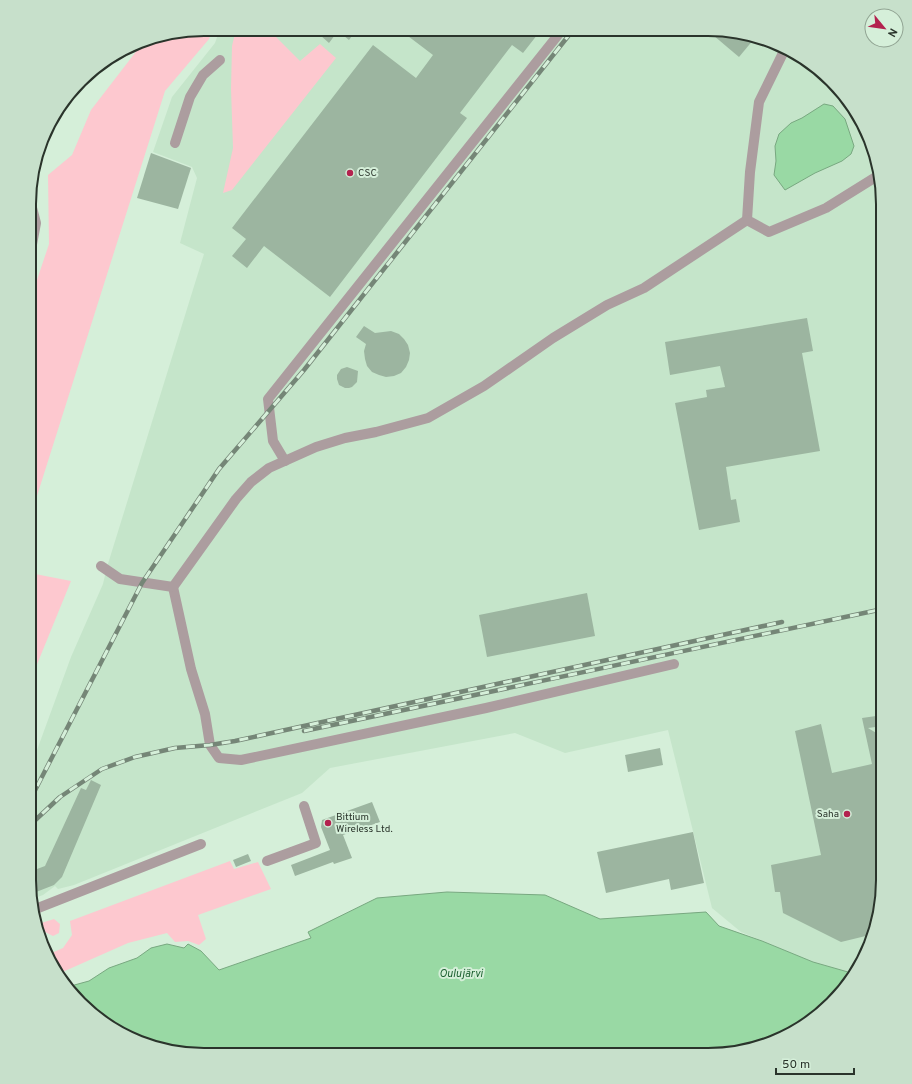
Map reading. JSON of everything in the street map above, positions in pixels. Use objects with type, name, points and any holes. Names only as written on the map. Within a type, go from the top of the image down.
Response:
[{"type":"street","points":[[285,461],[273,441],[268,399],[557,36]]},
{"type":"street","points":[[747,220],[750,172],[759,102],[783,53]]},
{"type":"street","points":[[175,143],[190,97],[203,75],[220,60]]},
{"type":"street","points":[[747,220],[769,232],[826,208],[874,178]]},
{"type":"street","points":[[674,664],[486,708],[256,757],[241,760],[219,758],[210,745],[205,714],[191,669],[173,588],[236,499],[252,482],[269,468],[316,447],[345,438],[376,432],[428,418],[484,386],[553,338],[607,305],[644,288],[747,220]]},
{"type":"street","points":[[101,566],[120,579],[173,588]]},
{"type":"street","points":[[267,861],[316,843],[304,806]]},
{"type":"street","points":[[38,908],[201,844]]},
{"type":"shaded area","points":[[193,36],[210,36],[165,91],[36,499],[36,283],[49,244],[48,175],[72,155],[91,110],[137,50],[171,39]]},
{"type":"shaded area","points":[[218,36],[730,37],[762,45],[782,53],[801,64],[827,85],[848,111],[859,130],[867,150],[873,171],[876,193],[876,891],[873,913],[867,934],[859,954],[848,972],[813,962],[741,932],[712,908],[668,730],[565,753],[515,733],[330,768],[302,793],[74,885],[58,889],[55,886],[43,895],[37,897],[36,753],[71,657],[103,584],[204,254],[180,243],[197,178],[192,167],[153,152],[172,97],[215,43]]},
{"type":"shaded area","points":[[234,36],[275,36],[300,61],[320,44],[336,58],[232,190],[223,193],[233,148],[231,89],[232,46]]},
{"type":"shaded area","points":[[36,574],[71,581],[36,667]]},
{"type":"shaded area","points":[[230,861],[234,869],[258,862],[271,889],[198,915],[206,939],[199,945],[188,941],[175,942],[167,933],[128,943],[63,972],[52,953],[63,948],[72,935],[70,921]]},
{"type":"shaded area","points":[[54,919],[60,924],[59,933],[53,936],[44,932],[42,923]]},
{"type":"water","points":[[824,104],[833,106],[845,119],[854,146],[851,154],[842,161],[815,173],[785,190],[774,175],[776,161],[775,146],[779,134],[791,123]]},
{"type":"water","name":"Oulujärvi","points":[[447,892],[545,895],[600,919],[706,912],[719,926],[762,941],[813,962],[848,972],[827,999],[801,1020],[782,1031],[762,1039],[741,1045],[719,1048],[182,1047],[150,1039],[130,1031],[111,1020],[93,1006],[74,985],[89,981],[109,968],[137,958],[151,948],[167,944],[184,948],[188,944],[201,951],[219,970],[311,938],[308,932],[377,898]]},
{"type":"building","points":[[321,36],[334,36],[329,43]]},
{"type":"building","points":[[344,36],[352,36],[349,40]]},
{"type":"building","name":"CSC","points":[[408,36],[536,36],[523,53],[512,45],[460,113],[467,118],[330,297],[264,246],[247,268],[232,256],[246,239],[232,228],[373,45],[416,78],[433,55]]},
{"type":"building","points":[[714,36],[730,37],[751,42],[739,57]]},
{"type":"building","points":[[151,153],[191,168],[178,209],[137,198]]},
{"type":"building","points":[[807,318],[813,351],[802,353],[820,451],[726,467],[731,500],[736,499],[740,522],[699,530],[675,403],[707,397],[706,390],[725,387],[720,366],[670,375],[665,342]]},
{"type":"building","points":[[364,326],[375,333],[391,331],[399,334],[404,339],[408,345],[410,353],[406,367],[401,373],[386,377],[372,372],[367,366],[364,351],[366,344],[356,337]]},
{"type":"building","points":[[347,367],[358,371],[357,382],[352,387],[345,388],[339,385],[337,375],[341,369]]},
{"type":"building","points":[[587,593],[595,636],[487,657],[479,615]]},
{"type":"building","name":"Saha","points":[[876,716],[876,727],[868,728],[876,733],[875,902],[866,936],[841,942],[783,913],[780,892],[775,892],[771,865],[821,855],[795,731],[821,724],[832,773],[872,764],[862,718]]},
{"type":"building","points":[[660,748],[663,765],[628,772],[625,755]]},
{"type":"building","points":[[91,780],[101,785],[62,877],[54,885],[36,892],[36,869],[45,866],[81,788],[86,790]]},
{"type":"building","points":[[372,802],[380,822],[343,835],[352,858],[334,864],[333,862],[295,876],[291,865],[330,850],[321,827],[322,820]]},
{"type":"building","points":[[693,832],[704,883],[671,890],[669,879],[606,893],[597,852]]},
{"type":"building","points":[[248,854],[251,861],[236,867],[233,860]]},
{"type":"railway","points":[[36,788],[142,583],[219,469],[304,370],[568,36]]},
{"type":"railway","points":[[304,731],[876,610]]},
{"type":"railway","points":[[36,819],[60,797],[102,769],[135,757],[175,748],[235,741],[782,622]]},
{"type":"place","name":"CSC","points":[[350,173]]},
{"type":"place","name":"Saha","points":[[847,814]]},
{"type":"place","name":"Bittium Wireless Ltd.","points":[[328,823]]}]
